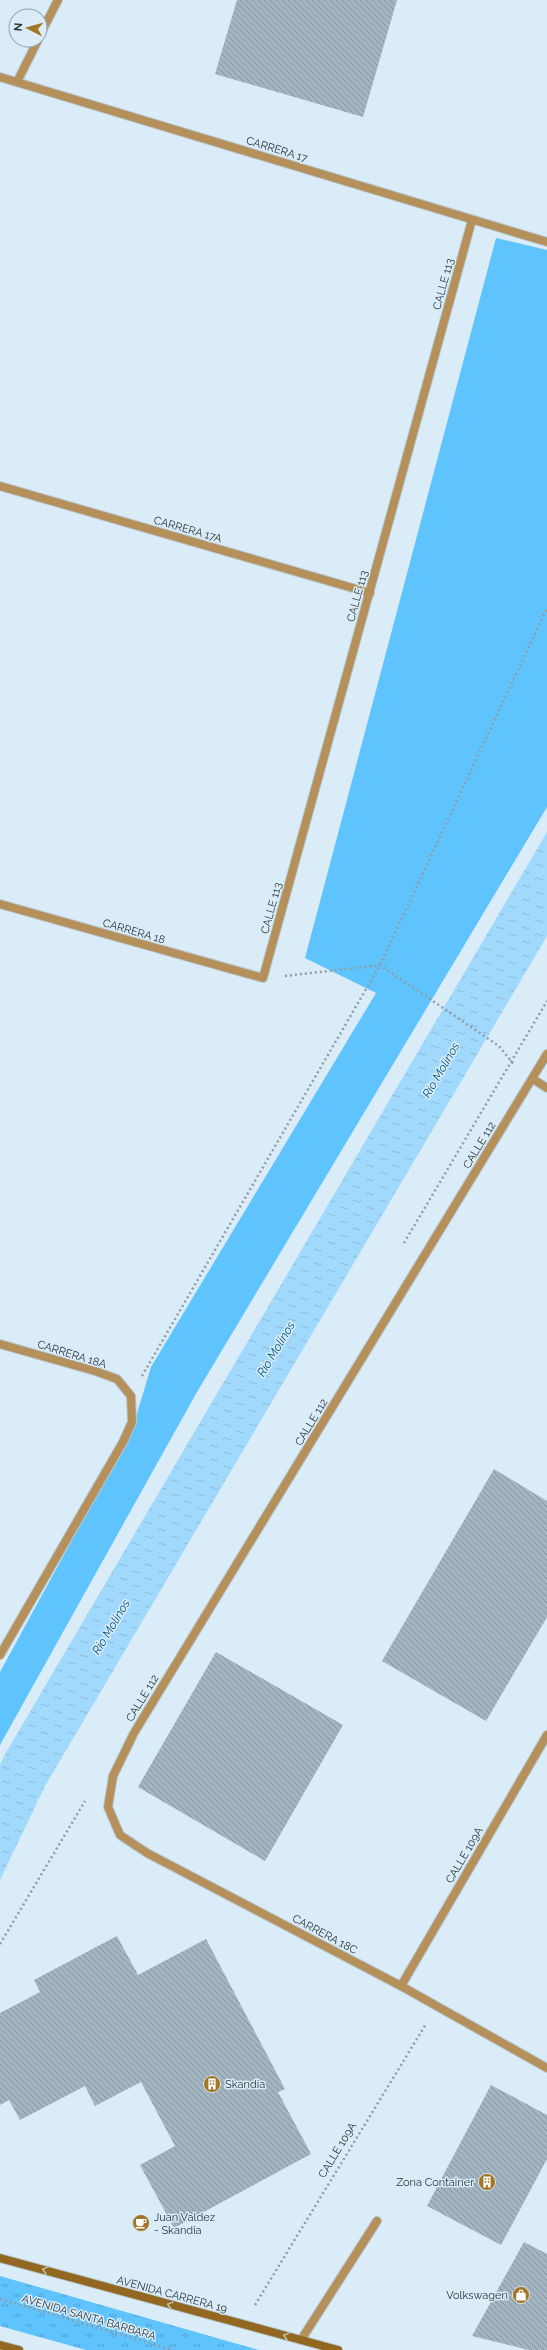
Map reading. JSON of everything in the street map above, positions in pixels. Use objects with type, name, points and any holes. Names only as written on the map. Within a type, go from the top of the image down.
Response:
[{"type":"main road","name":"AVENIDA CARRERA 19","points":[[0,2258],[338,2350]]},
{"type":"main road","points":[[0,2345],[19,2350]]},
{"type":"street","points":[[48,19],[58,0]]},
{"type":"street","points":[[17,82],[34,48]]},
{"type":"street","name":"CARRERA 17","points":[[0,76],[547,242]]},
{"type":"street","name":"CALLE 113","points":[[263,978],[472,220]]},
{"type":"street","name":"CARRERA 17A","points":[[0,486],[370,593]]},
{"type":"street","name":"CARRERA 18","points":[[0,904],[263,978]]},
{"type":"street","name":"CALLE 112","points":[[108,1807],[113,1776],[134,1733],[547,1054]]},
{"type":"street","points":[[532,1079],[547,1088]]},
{"type":"street","name":"CARRERA 18A","points":[[0,1344],[117,1379],[131,1396]]},
{"type":"street","points":[[0,1655],[123,1442],[132,1422],[131,1396]]},
{"type":"street","name":"CALLE 109A","points":[[401,1986],[547,1735]]},
{"type":"street","name":"CARRERA 18C","points":[[108,1807],[120,1835],[147,1853],[401,1986],[547,2068]]},
{"type":"street","points":[[301,2340],[377,2221]]},
{"type":"path","points":[[131,1396],[380,965],[547,608]]},
{"type":"path","points":[[263,978],[380,965],[499,1046]]},
{"type":"path","points":[[0,1944],[84,1805]]},
{"type":"path","name":"CALLE 109A","points":[[255,2306],[437,2007]]},
{"type":"path","name":"AVENIDA SANTA BÁRBARA","points":[[0,2299],[173,2350]]},
{"type":"green space","points":[[496,238],[547,250],[547,807],[197,1392],[0,1745],[0,1672],[132,1430],[151,1367],[376,993],[305,958]]},
{"type":"green space","points":[[0,2276],[259,2350],[86,2350],[0,2326]]},
{"type":"water","name":"Río Molinos","points":[[547,832],[547,936],[45,1786],[0,1880],[0,1765],[4,1756]]},
{"type":"building","points":[[237,0],[397,0],[363,117],[215,74]]},
{"type":"building","points":[[494,1469],[547,1501],[547,1617],[486,1721],[382,1661]]},
{"type":"building","points":[[216,1652],[343,1725],[265,1861],[138,1787]]},
{"type":"building","name":"Skandia","points":[[117,1936],[138,1975],[206,1939],[285,2089],[278,2092],[311,2154],[174,2228],[140,2165],[175,2146],[141,2082],[95,2106],[85,2086],[20,2120],[9,2100],[0,2105],[0,2013],[40,1992],[34,1980]]},
{"type":"building","name":"Zona Container","points":[[491,2085],[547,2115],[547,2159],[501,2245],[427,2206]]},
{"type":"building","name":"Volkswagen","points":[[524,2242],[547,2254],[547,2350],[529,2350],[472,2336]]},
{"type":"place","name":"Skandia","points":[[212,2084]]},
{"type":"place","name":"Zona Container","points":[[487,2182]]},
{"type":"place","name":"Juan Valdez - Skandia","points":[[141,2223]]},
{"type":"place","name":"Volkswagen","points":[[521,2295]]}]
